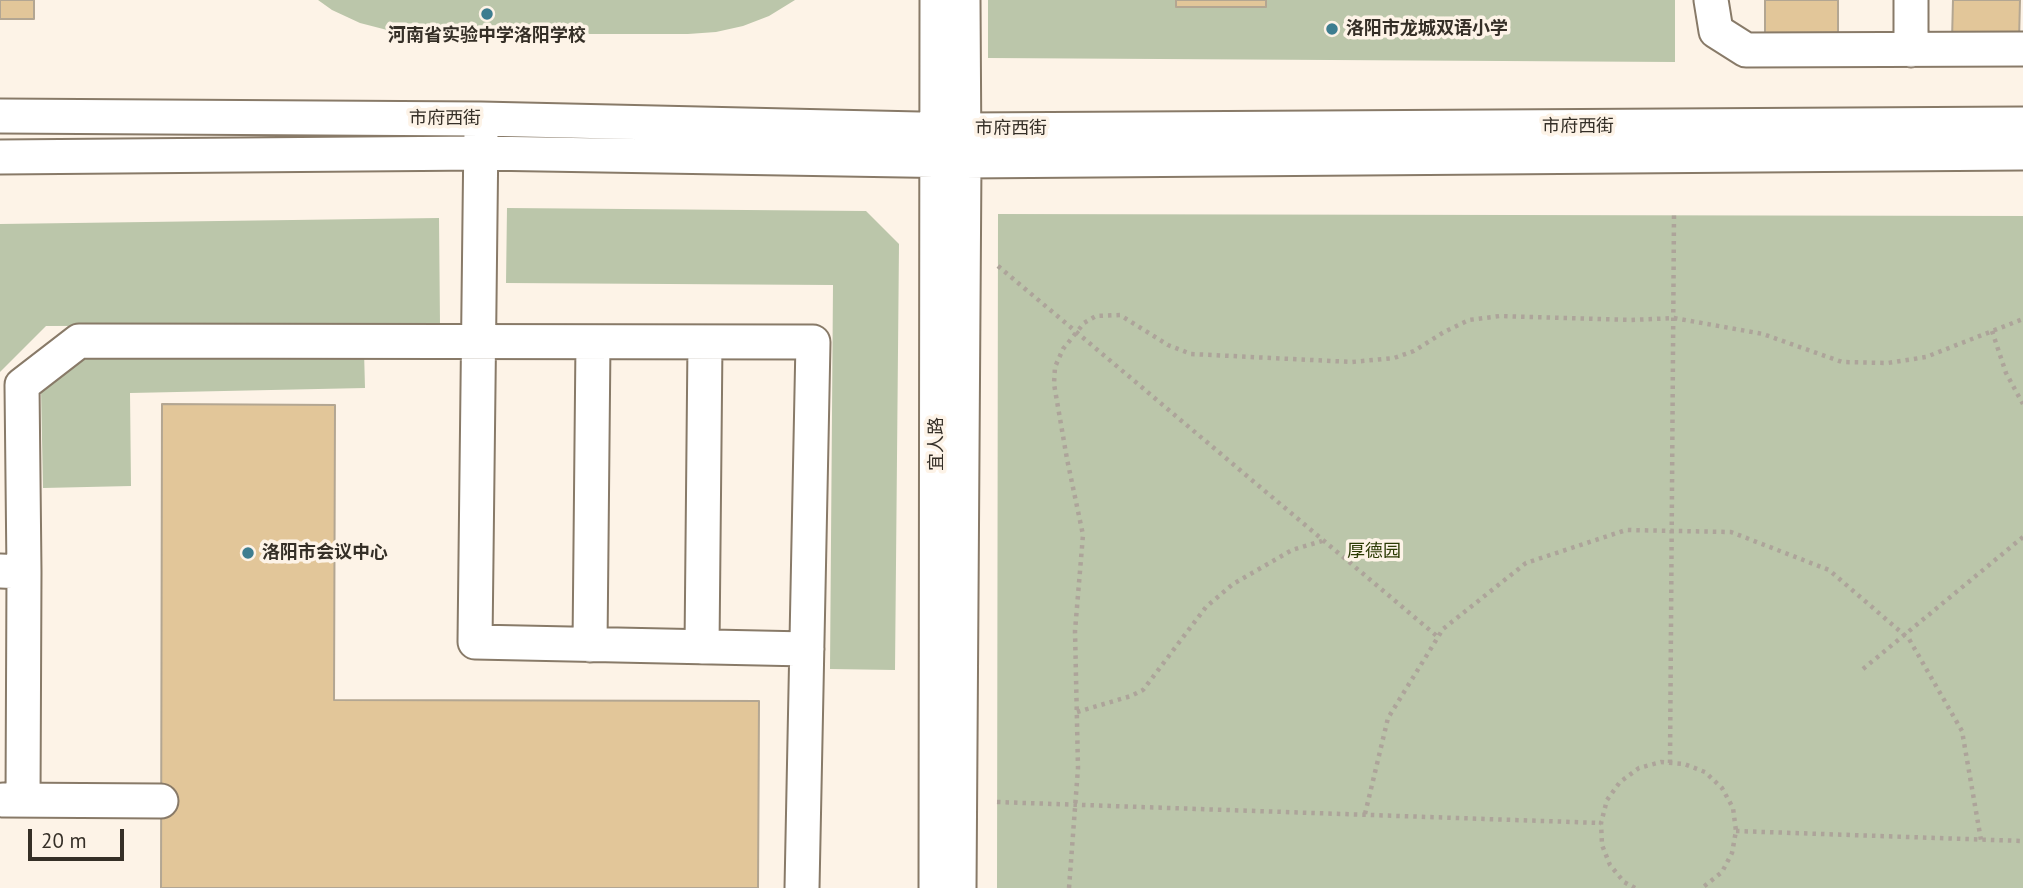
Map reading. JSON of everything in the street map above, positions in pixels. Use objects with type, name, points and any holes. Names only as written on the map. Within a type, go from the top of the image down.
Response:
[{"type":"street","name":"宜人路","points":[[937,0],[950,145],[959,888]]},
{"type":"street","name":"宜人路","points":[[936,888],[950,145],[963,0]]},
{"type":"street","points":[[1711,0],[1716,31],[1746,50],[2023,49]]},
{"type":"street","points":[[1910,50],[1911,0]]},
{"type":"street","name":"市府西街","points":[[0,116],[481,119],[950,145],[2023,153]]},
{"type":"street","points":[[481,119],[475,642],[807,649]]},
{"type":"street","name":"市府西街","points":[[0,157],[481,153],[2023,124]]},
{"type":"street","points":[[161,801],[11,800],[12,571],[22,386],[79,341],[814,342],[802,888]]},
{"type":"street","points":[[590,645],[593,342]]},
{"type":"street","points":[[702,647],[705,342]]},
{"type":"path","points":[[1670,762],[1674,215]]},
{"type":"path","points":[[999,266],[1438,637]]},
{"type":"path","points":[[1069,888],[1077,768],[1075,631],[1083,535],[1054,384],[1055,367],[1063,349],[1083,324],[1096,316],[1120,315],[1168,345],[1191,354],[1352,362],[1394,358],[1414,351],[1444,331],[1469,320],[1500,316],[1631,320],[1674,318],[1763,334],[1842,362],[1888,363],[1926,357],[2023,319]]},
{"type":"path","points":[[1992,331],[2006,373],[2023,404]]},
{"type":"path","points":[[1365,814],[1388,718],[1443,629],[1526,563],[1626,530],[1731,532],[1829,570],[1909,639],[1962,731],[1981,840]]},
{"type":"path","points":[[1863,669],[2023,537]]},
{"type":"path","points":[[1077,712],[1143,690],[1184,633],[1206,607],[1224,592],[1262,566],[1292,550],[1323,540]]},
{"type":"path","points":[[1635,888],[1624,882],[1610,865],[1602,845],[1601,823],[1607,800],[1620,782],[1639,768],[1661,762],[1684,764],[1705,772],[1722,788],[1733,808],[1736,831],[1732,853],[1722,872],[1702,888]]},
{"type":"path","points":[[997,802],[1601,823]]},
{"type":"path","points":[[1736,831],[2023,841]]},
{"type":"green space","points":[[318,0],[795,0],[769,16],[716,32],[421,34],[391,31],[360,23]]},
{"type":"green space","name":"洛阳市龙城双语小学","points":[[988,0],[1675,0],[1675,62],[988,58]]},
{"type":"green space","points":[[507,208],[866,211],[899,244],[895,670],[830,669],[833,285],[506,283]]},
{"type":"green space","name":"厚德园","points":[[998,214],[2023,216],[2023,888],[997,888]]},
{"type":"green space","points":[[439,218],[440,325],[46,326],[0,372],[0,224]]},
{"type":"green space","points":[[364,351],[365,388],[130,393],[131,486],[43,488],[41,390],[91,355]]},
{"type":"building","points":[[0,0],[34,0],[34,19],[0,19]]},
{"type":"building","points":[[1176,0],[1266,0],[1266,7],[1176,7]]},
{"type":"building","points":[[1765,0],[1838,0],[1838,42],[1765,42]]},
{"type":"building","points":[[1953,0],[2020,0],[2019,41],[1952,40]]},
{"type":"building","name":"洛阳市会议中心","points":[[162,404],[335,405],[334,700],[759,701],[758,888],[161,888]]},
{"type":"place","name":"河南省实验中学洛阳学校","points":[[487,14]]},
{"type":"place","name":"洛阳市龙城双语小学","points":[[1332,29]]},
{"type":"place","name":"洛阳市会议中心","points":[[248,553]]}]
